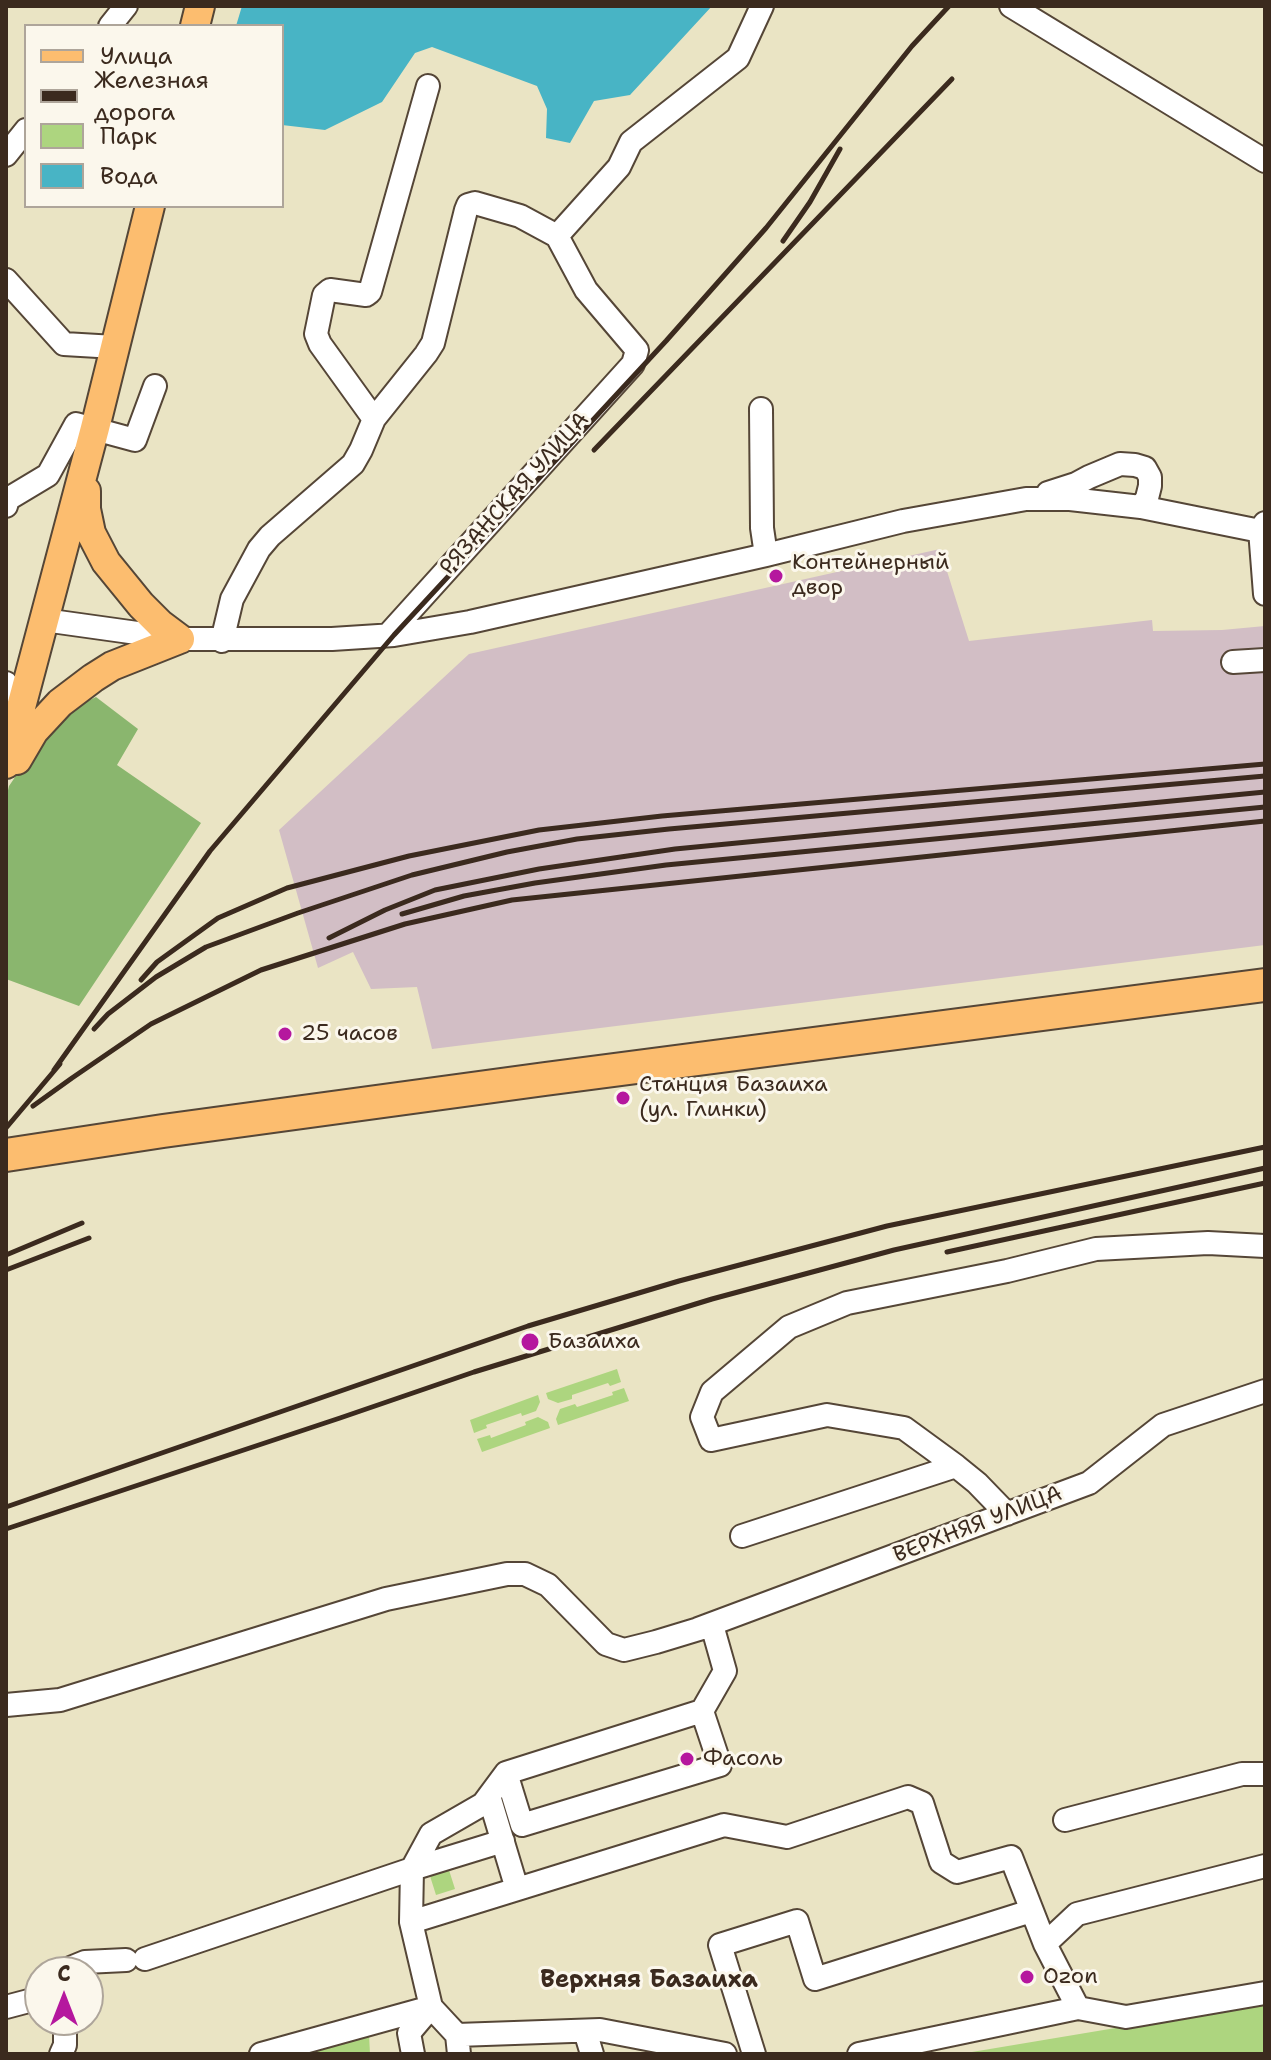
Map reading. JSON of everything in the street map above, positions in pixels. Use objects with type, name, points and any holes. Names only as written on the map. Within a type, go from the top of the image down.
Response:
[{"type":"highway","points":[[10,1153],[1265,985]]},
{"type":"main road","points":[[6,764],[14,691],[44,620],[150,208]]},
{"type":"main road","points":[[86,461],[86,509],[91,533],[106,562],[141,605],[180,639]]},
{"type":"main road","points":[[6,778],[34,731],[60,703],[112,666],[180,639]]},
{"type":"street","points":[[112,24],[126,6]]},
{"type":"street","points":[[222,641],[232,599],[259,549],[353,464],[374,419],[433,343],[468,205],[475,203],[520,216],[557,236],[619,167],[631,142],[738,58],[762,6]]},
{"type":"street","points":[[1011,6],[1265,161]]},
{"type":"street","points":[[374,419],[316,334],[324,295],[330,290],[366,295],[370,292],[428,86]]},
{"type":"street","points":[[6,155],[24,132]]},
{"type":"street","name":"РЯЗАНСКАЯ УЛИЦА","points":[[388,635],[633,364],[637,350],[586,290],[557,236]]},
{"type":"street","points":[[6,280],[64,344],[115,347]]},
{"type":"street","points":[[6,506],[8,499],[48,475],[76,424],[135,440],[155,386]]},
{"type":"street","points":[[761,409],[762,528],[766,555]]},
{"type":"street","points":[[44,620],[180,639],[222,641],[388,635],[470,622],[939,514],[1026,499],[1076,484],[1120,464],[1145,468],[1150,477],[1147,498],[1141,507]]},
{"type":"street","points":[[1026,499],[1070,499],[1141,507],[1263,528],[1265,594]]},
{"type":"street","points":[[1233,662],[1265,660]]},
{"type":"street","points":[[1007,1514],[977,1483],[904,1428],[827,1415],[711,1440],[702,1417],[712,1392],[789,1327],[847,1303],[1007,1271],[1096,1249],[1208,1243],[1265,1246]]},
{"type":"street","name":"ВЕРХНЯЯ УЛИЦА","points":[[6,1705],[60,1700],[386,1599],[507,1574],[525,1574],[548,1585],[606,1644],[624,1650],[712,1625],[1089,1483],[1163,1425],[1265,1391]]},
{"type":"street","points":[[742,1536],[956,1466]]},
{"type":"street","points":[[712,1625],[725,1671],[702,1711],[506,1773],[483,1804],[431,1834],[412,1869],[411,1922],[431,2007],[458,2044],[600,2030],[725,2054]]},
{"type":"street","points":[[506,1773],[522,1825],[720,1765],[702,1711]]},
{"type":"street","points":[[1065,1820],[1242,1774],[1265,1774]]},
{"type":"street","points":[[489,1796],[517,1889]]},
{"type":"street","points":[[411,1922],[724,1825],[787,1837],[908,1797],[922,1803],[941,1862],[957,1872],[1011,1857],[1045,1944],[1078,2008]]},
{"type":"street","points":[[104,1961],[135,1960],[503,1841]]},
{"type":"street","points":[[1045,1944],[1077,1914],[1265,1866]]},
{"type":"street","points":[[754,2054],[720,1945],[797,1921],[815,1979],[1031,1911]]},
{"type":"street","points":[[859,2054],[1078,2008],[1126,2017],[1265,1993]]},
{"type":"street","points":[[261,2054],[431,2007]]},
{"type":"street","points":[[413,2054],[409,2033],[431,2007]]},
{"type":"street","points":[[585,2031],[592,2054]]},
{"type":"shaded area","points":[[940,549],[969,641],[1152,620],[1153,631],[1265,626],[1265,945],[432,1049],[417,987],[371,989],[353,952],[318,968],[279,830],[469,654]]},
{"type":"green space","points":[[96,697],[138,729],[117,765],[201,823],[79,1006],[6,979],[6,799],[9,786],[56,717]]},
{"type":"green space","points":[[617,1369],[621,1382],[572,1395],[572,1399],[558,1403],[548,1399],[546,1393]]},
{"type":"green space","points":[[624,1388],[629,1401],[558,1425],[556,1419],[560,1409],[575,1404],[577,1407]]},
{"type":"green space","points":[[538,1395],[540,1402],[536,1411],[486,1425],[487,1428],[474,1433],[470,1420]]},
{"type":"green space","points":[[538,1417],[548,1422],[550,1428],[482,1452],[477,1439],[490,1435],[491,1438],[526,1425],[525,1422]]},
{"type":"green space","points":[[449,1870],[455,1889],[436,1895],[430,1876]]},
{"type":"green space","points":[[1265,2003],[1265,2054],[960,2054]]},
{"type":"green space","points":[[369,2034],[370,2054],[295,2054]]},
{"type":"water","points":[[242,6],[712,6],[630,95],[594,101],[570,143],[546,138],[547,109],[537,86],[432,47],[415,53],[382,102],[325,130],[284,125],[284,24],[237,24]]},
{"type":"railway","points":[[54,1070],[210,851],[394,635],[666,341],[766,228],[912,46],[949,6]]},
{"type":"railway","points":[[594,450],[952,79]]},
{"type":"railway","points":[[783,241],[810,202],[840,149]]},
{"type":"railway","points":[[141,980],[157,962],[218,918],[287,888],[409,856],[539,830],[662,816],[1265,764]]},
{"type":"railway","points":[[94,1029],[108,1014],[156,977],[206,947],[412,875],[507,852],[577,839],[669,829],[1265,776]]},
{"type":"railway","points":[[329,938],[385,910],[435,890],[539,869],[675,849],[1265,792]]},
{"type":"railway","points":[[402,914],[464,896],[666,865],[1265,807]]},
{"type":"railway","points":[[33,1106],[151,1024],[261,970],[405,924],[512,900],[1265,821]]},
{"type":"railway","points":[[6,1128],[60,1064]]},
{"type":"railway","points":[[6,1507],[528,1326],[679,1281],[887,1226],[1265,1147]]},
{"type":"railway","points":[[6,1529],[474,1372],[712,1299],[894,1250],[1265,1168]]},
{"type":"railway","points":[[947,1252],[1265,1183]]},
{"type":"railway","points":[[6,1255],[82,1223]]},
{"type":"railway","points":[[6,1270],[89,1238]]},
{"type":"place","name":"Контейнерный двор","points":[[776,576]]},
{"type":"place","name":"25 часов","points":[[285,1034]]},
{"type":"place","name":"Станция Базаиха (ул. Глинки)","points":[[623,1098]]},
{"type":"place","name":"Базаиха","points":[[530,1342]]},
{"type":"place","name":"Фасоль","points":[[687,1759]]},
{"type":"place","name":"Ozon","points":[[1027,1977]]},
{"type":"district","name":"Верхняя Базаиха","points":[[649,1981]]}]
